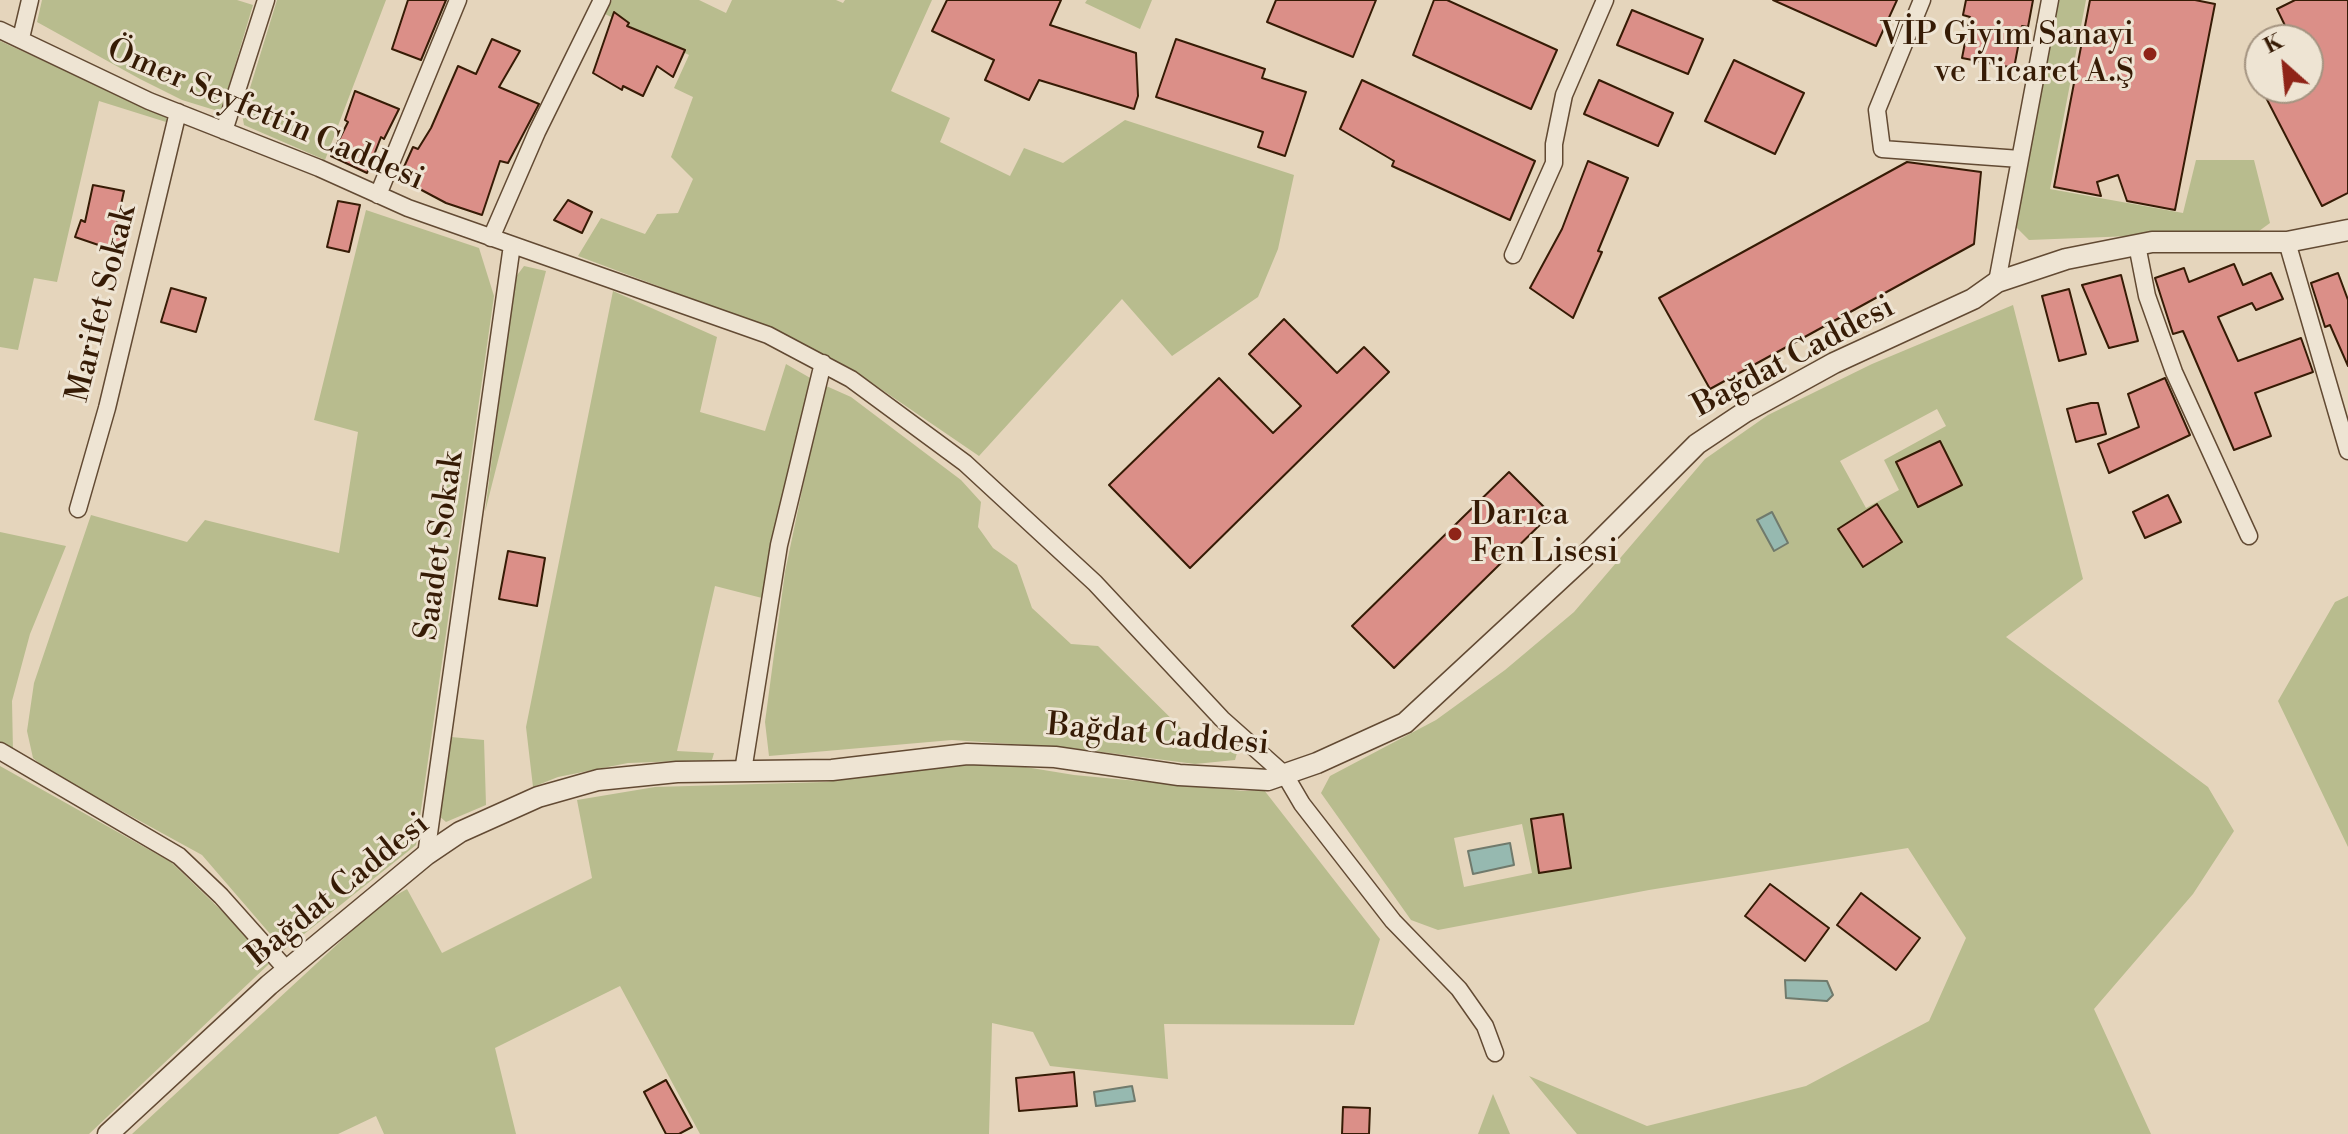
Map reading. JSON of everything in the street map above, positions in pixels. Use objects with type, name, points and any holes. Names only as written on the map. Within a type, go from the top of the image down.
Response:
[{"type":"street","points":[[21,38],[30,0]]},
{"type":"street","points":[[224,131],[266,0]]},
{"type":"street","points":[[378,195],[458,0]]},
{"type":"street","points":[[491,238],[537,132],[602,0]]},
{"type":"street","points":[[1513,255],[1554,163],[1554,144],[1564,95],[1605,0]]},
{"type":"street","points":[[1922,0],[1877,110],[1882,149],[2020,159]]},
{"type":"street","points":[[1997,282],[2050,0]]},
{"type":"street","name":"Ömer Seyfettin Caddesi","points":[[0,30],[149,101],[378,195],[768,335],[823,363],[898,412],[965,463],[1095,583],[1222,719],[1285,775],[1302,804],[1393,921],[1459,989],[1485,1026],[1495,1053]]},
{"type":"street","name":"Marifet Sokak","points":[[78,509],[107,408],[178,112]]},
{"type":"street","name":"Bağdat Caddesi","points":[[108,1134],[287,970],[426,855],[460,832],[538,797],[598,780],[743,771],[832,770],[967,754],[1055,757],[1224,778],[1268,780],[1285,775],[1405,723],[1582,559],[1697,444],[1745,412],[1834,363],[1973,299],[1997,282],[2066,259],[2137,245],[2287,242],[2348,230]]},
{"type":"street","points":[[2287,242],[2348,451]]},
{"type":"street","name":"Saadet Sokak","points":[[426,855],[512,245]]},
{"type":"street","points":[[2137,245],[2147,296],[2174,372],[2249,536]]},
{"type":"street","points":[[743,771],[779,545],[823,363]]},
{"type":"street","points":[[0,751],[179,856],[248,924],[287,970]]},
{"type":"green space","points":[[42,0],[237,0],[253,5],[221,112],[182,100],[37,22]]},
{"type":"green space","points":[[277,0],[386,0],[325,160],[244,125],[242,114]]},
{"type":"green space","points":[[612,0],[699,0],[726,13],[732,0],[836,0],[843,3],[845,0],[932,0],[891,91],[950,118],[940,142],[1010,176],[1024,148],[1063,163],[1125,120],[1294,175],[1278,249],[1258,297],[1172,356],[1122,299],[979,456],[850,368],[770,328],[578,256],[601,218],[645,234],[657,214],[678,213],[693,179],[671,157],[693,97],[674,88],[689,55],[605,14]]},
{"type":"green space","points":[[1087,0],[1152,0],[1140,29],[1085,3]]},
{"type":"green space","points":[[2057,0],[2086,0],[2050,189],[2183,213],[2196,160],[2254,160],[2270,223],[2259,231],[2029,240],[2015,226]]},
{"type":"green space","points":[[0,41],[167,117],[166,122],[99,101],[57,282],[34,278],[18,350],[0,347]]},
{"type":"green space","points":[[366,210],[479,248],[494,296],[416,845],[284,950],[202,855],[47,770],[33,758],[27,731],[34,683],[91,515],[187,542],[205,520],[339,553],[358,432],[314,420]]},
{"type":"green space","points":[[524,266],[546,271],[485,512],[515,278]]},
{"type":"green space","points":[[613,291],[717,337],[700,412],[765,431],[786,364],[812,379],[766,599],[715,586],[677,751],[714,753],[712,760],[628,763],[558,777],[533,787],[526,727]]},
{"type":"green space","points":[[2013,305],[2083,579],[2006,637],[2208,787],[2234,831],[2193,894],[2094,1009],[2151,1134],[1577,1134],[1529,1076],[1647,1126],[1806,1086],[1929,1021],[1966,938],[1908,848],[1649,890],[1438,930],[1411,920],[1321,793],[1330,776],[1436,720],[1505,670],[1574,612],[1705,459],[1768,415],[1872,364]],"holes":[[[1937,409],[1946,426],[1884,460],[1899,490],[1866,508],[1840,461]],[[1522,824],[1532,873],[1464,887],[1454,838]]]},
{"type":"green space","points":[[824,385],[851,397],[961,480],[981,502],[978,527],[993,548],[1017,565],[1032,608],[1071,644],[1098,646],[1202,749],[1224,744],[1237,753],[1235,760],[1195,764],[1071,748],[952,740],[769,756],[765,722],[785,572]]},
{"type":"green space","points":[[0,532],[66,546],[30,634],[12,701],[13,752],[0,745]]},
{"type":"green space","points":[[2348,596],[2348,847],[2278,701],[2335,602]]},
{"type":"green space","points":[[451,737],[484,740],[486,805],[446,822],[438,815]]},
{"type":"green space","points":[[995,762],[1074,775],[1244,791],[1264,790],[1380,939],[1354,1025],[1164,1024],[1168,1079],[1050,1066],[1033,1032],[992,1023],[989,1134],[700,1134],[620,986],[495,1048],[516,1134],[384,1134],[376,1116],[338,1134],[132,1134],[382,903],[407,889],[442,953],[592,878],[577,800],[655,787],[826,782],[936,764]]},
{"type":"green space","points":[[0,766],[171,862],[255,943],[269,964],[89,1134],[0,1134]]},
{"type":"green space","points":[[1493,1094],[1510,1134],[1478,1134]]},
{"type":"water","points":[[1772,512],[1788,543],[1774,551],[1757,520]]},
{"type":"water","points":[[1510,843],[1514,865],[1473,874],[1468,851]]},
{"type":"water","points":[[1785,980],[1827,981],[1833,995],[1827,1001],[1786,998]]},
{"type":"water","points":[[1132,1086],[1135,1101],[1096,1106],[1094,1092]]},
{"type":"building","points":[[408,0],[446,0],[421,60],[392,49]]},
{"type":"building","points":[[947,0],[1061,0],[1050,25],[1136,53],[1138,96],[1134,109],[1039,80],[1029,100],[985,80],[994,60],[932,31]]},
{"type":"building","points":[[1276,0],[1376,0],[1353,57],[1267,22]]},
{"type":"building","points":[[1434,0],[1447,0],[1557,50],[1531,109],[1413,55]]},
{"type":"building","points":[[1773,0],[1897,0],[1876,46]]},
{"type":"building","points":[[1966,0],[2033,0],[2028,27],[2022,26],[2014,68],[1962,58],[1970,17],[1963,15]]},
{"type":"building","points":[[2090,0],[2195,0],[2215,4],[2175,210],[2127,201],[2118,175],[2097,182],[2101,196],[2054,187]]},
{"type":"building","points":[[2295,0],[2348,0],[2348,193],[2322,206],[2269,104],[2324,104],[2324,24],[2284,24],[2277,9]]},
{"type":"building","points":[[1632,10],[1703,39],[1688,74],[1617,45]]},
{"type":"building","points":[[614,12],[629,23],[627,26],[685,50],[673,77],[657,66],[643,96],[623,86],[622,90],[593,73]]},
{"type":"building","points":[[492,39],[520,51],[499,87],[539,104],[508,163],[500,161],[482,215],[446,203],[399,178],[413,147],[418,149],[431,128],[458,66],[476,74]]},
{"type":"building","points":[[1176,39],[1265,69],[1262,78],[1306,92],[1285,156],[1258,147],[1263,132],[1156,97]]},
{"type":"building","points":[[1734,60],[1804,93],[1775,154],[1705,121]]},
{"type":"building","points":[[1362,80],[1535,161],[1510,220],[1392,166],[1394,161],[1340,129]]},
{"type":"building","points":[[1599,80],[1673,113],[1658,146],[1584,114]]},
{"type":"building","points":[[355,91],[399,109],[384,139],[381,137],[367,173],[331,156],[348,122],[345,120]]},
{"type":"building","points":[[1588,161],[1628,178],[1598,251],[1602,252],[1573,318],[1530,288],[1562,229]]},
{"type":"building","points":[[1907,162],[1981,172],[1974,244],[1710,389],[1659,298]]},
{"type":"building","points":[[93,185],[124,191],[115,232],[125,235],[119,252],[75,237],[81,220],[85,222]]},
{"type":"building","points":[[568,200],[592,212],[582,233],[554,220]]},
{"type":"building","points":[[338,201],[360,205],[349,252],[327,247]]},
{"type":"building","points":[[2234,264],[2243,285],[2271,273],[2283,299],[2256,310],[2252,303],[2218,317],[2238,361],[2301,338],[2313,372],[2255,393],[2271,436],[2234,450],[2183,331],[2173,334],[2155,278],[2184,268],[2189,282]]},
{"type":"building","points":[[2338,273],[2348,300],[2348,366],[2330,325],[2325,327],[2311,283]]},
{"type":"building","points":[[2121,275],[2138,341],[2109,348],[2082,285]]},
{"type":"building","points":[[171,288],[206,298],[196,332],[161,322]]},
{"type":"building","points":[[2069,289],[2086,354],[2059,361],[2042,296]]},
{"type":"building","points":[[1284,319],[1337,373],[1364,347],[1389,372],[1190,568],[1109,485],[1219,378],[1273,433],[1301,406],[1249,354]]},
{"type":"building","points":[[2165,378],[2190,435],[2109,473],[2098,444],[2139,427],[2128,394]]},
{"type":"building","points":[[2098,403],[2106,434],[2076,442],[2067,409]]},
{"type":"building","points":[[1940,441],[1962,485],[1918,507],[1896,462]]},
{"type":"building","points":[[1509,472],[1551,514],[1394,668],[1352,626]]},
{"type":"building","points":[[2168,495],[2181,522],[2145,538],[2133,512]]},
{"type":"building","points":[[1877,504],[1902,542],[1863,567],[1838,529]]},
{"type":"building","points":[[508,551],[545,558],[537,606],[499,599]]},
{"type":"building","points":[[1563,814],[1571,868],[1539,873],[1531,819]]},
{"type":"building","points":[[1770,884],[1829,928],[1805,961],[1745,916]]},
{"type":"building","points":[[1861,893],[1920,938],[1896,970],[1837,925]]},
{"type":"building","points":[[1074,1072],[1077,1106],[1019,1111],[1016,1078]]},
{"type":"building","points":[[666,1080],[692,1127],[679,1134],[666,1134],[644,1092]]},
{"type":"building","points":[[1343,1107],[1370,1108],[1369,1134],[1342,1134]]},
{"type":"place","name":"VİP Giyim Sanayi ve Ticaret A.Ş","points":[[2150,54]]},
{"type":"place","name":"Darıca Fen Lisesi","points":[[1455,534]]}]
